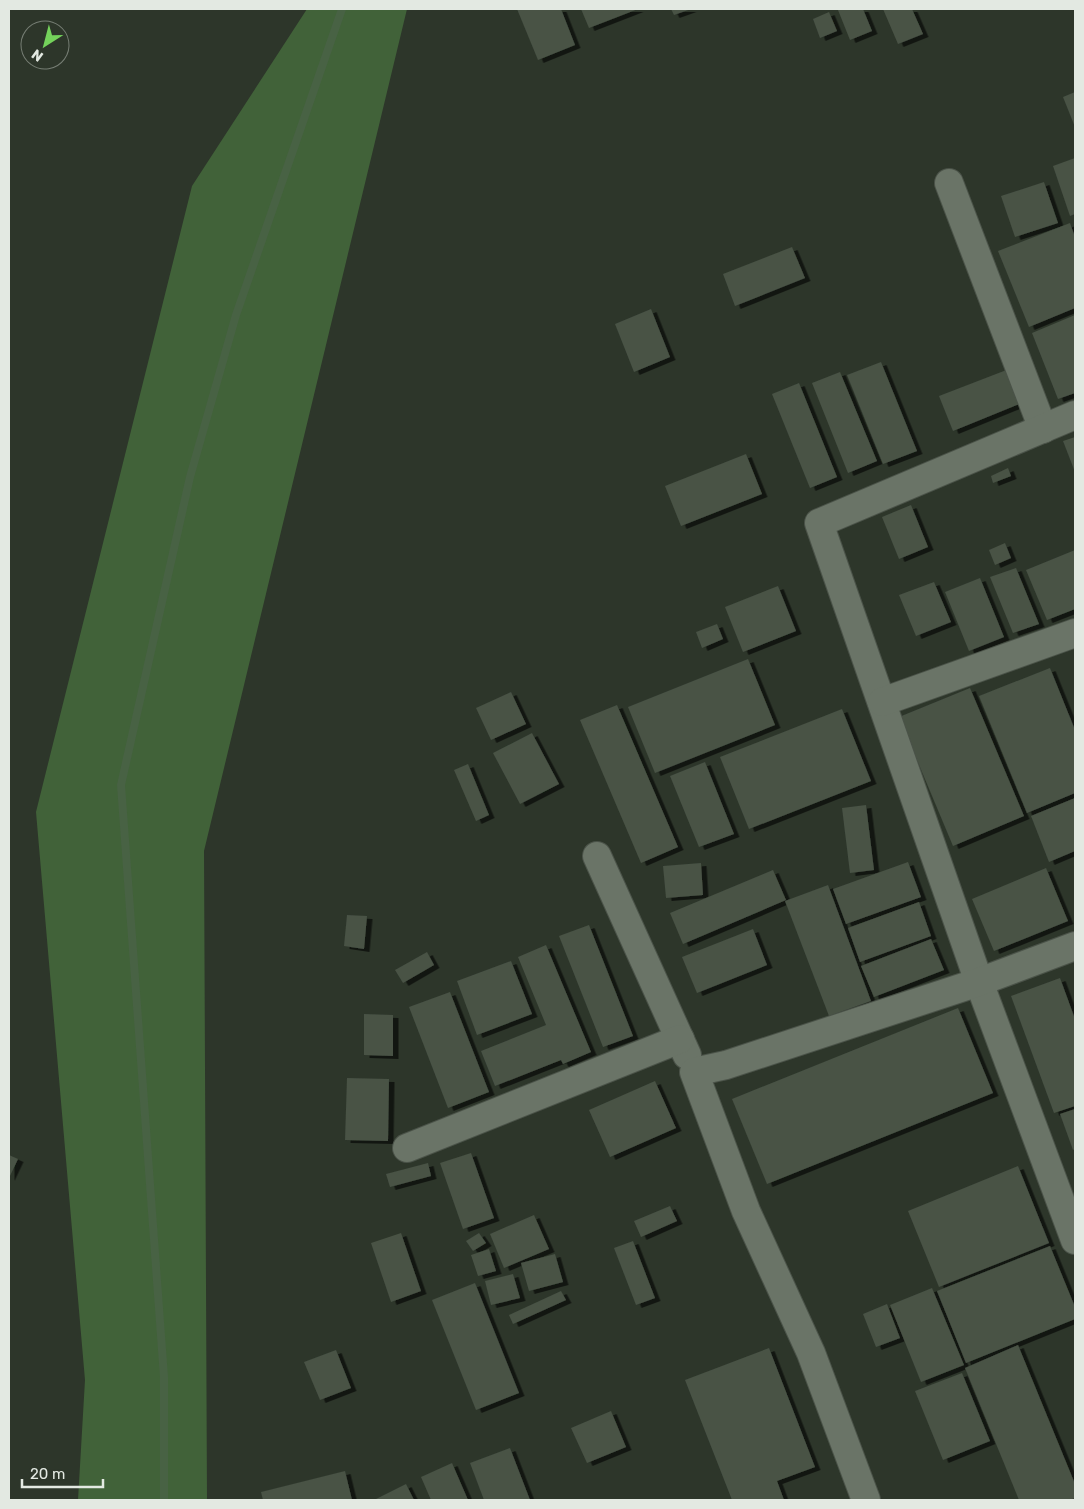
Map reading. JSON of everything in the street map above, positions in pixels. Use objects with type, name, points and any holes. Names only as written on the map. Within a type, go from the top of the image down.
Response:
[{"type":"street","points":[[949,183],[1043,429]]},
{"type":"street","points":[[1075,415],[819,523],[979,982],[1075,1240]]},
{"type":"street","points":[[882,702],[1075,633]]},
{"type":"street","points":[[598,856],[694,1072],[746,1212],[811,1353],[866,1500]]},
{"type":"street","points":[[694,1072],[726,1065],[979,982],[1075,946]]},
{"type":"street","points":[[407,1148],[680,1039]]},
{"type":"green space","points":[[307,9],[407,9],[204,851],[207,1500],[78,1500],[85,1380],[36,812],[192,186]]},
{"type":"building","points":[[517,9],[561,9],[575,45],[538,60]]},
{"type":"building","points":[[581,9],[638,9],[589,28]]},
{"type":"building","points":[[671,9],[691,9],[674,15]]},
{"type":"building","points":[[863,9],[872,31],[850,40],[838,10]]},
{"type":"building","points":[[883,9],[912,9],[923,34],[898,44]]},
{"type":"building","points":[[829,12],[837,31],[820,38],[813,19]]},
{"type":"building","points":[[1075,92],[1075,127],[1063,97]]},
{"type":"building","points":[[1075,158],[1075,214],[1070,216],[1053,166]]},
{"type":"building","points":[[1044,182],[1058,223],[1015,237],[1001,196]]},
{"type":"building","points":[[1070,223],[1075,237],[1075,308],[1029,327],[998,251]]},
{"type":"building","points":[[792,247],[805,278],[735,306],[723,274]]},
{"type":"building","points":[[651,309],[670,357],[634,372],[615,324]]},
{"type":"building","points":[[1075,315],[1075,393],[1058,399],[1032,333]]},
{"type":"building","points":[[881,362],[917,451],[883,464],[847,375]]},
{"type":"building","points":[[1009,369],[1022,403],[953,431],[939,396]]},
{"type":"building","points":[[840,372],[877,461],[848,473],[812,383]]},
{"type":"building","points":[[799,383],[837,477],[810,488],[772,394]]},
{"type":"building","points":[[1075,437],[1075,472],[1063,441]]},
{"type":"building","points":[[746,454],[762,494],[681,526],[665,486]]},
{"type":"building","points":[[1008,468],[1011,476],[993,483],[991,476]]},
{"type":"building","points":[[911,505],[928,547],[899,559],[882,517]]},
{"type":"building","points":[[1005,543],[1011,558],[995,565],[989,550]]},
{"type":"building","points":[[1075,550],[1075,609],[1047,620],[1026,570]]},
{"type":"building","points":[[1016,568],[1039,624],[1013,633],[990,577]]},
{"type":"building","points":[[980,578],[1004,637],[969,651],[945,592]]},
{"type":"building","points":[[934,582],[951,622],[916,636],[899,595]]},
{"type":"building","points":[[778,586],[796,631],[743,652],[725,607]]},
{"type":"building","points":[[717,624],[723,639],[702,648],[696,632]]},
{"type":"building","points":[[748,659],[775,725],[655,773],[628,707]]},
{"type":"building","points":[[1050,668],[1075,730],[1075,793],[1027,813],[979,696]]},
{"type":"building","points":[[970,688],[1024,816],[953,846],[899,717]]},
{"type":"building","points":[[511,692],[526,724],[491,740],[476,708]]},
{"type":"building","points":[[617,705],[678,847],[641,863],[580,720]]},
{"type":"building","points":[[842,709],[871,781],[749,829],[720,757]]},
{"type":"building","points":[[532,733],[559,784],[520,804],[493,753]]},
{"type":"building","points":[[705,762],[734,834],[699,847],[670,776]]},
{"type":"building","points":[[468,764],[489,815],[476,821],[454,770]]},
{"type":"building","points":[[1075,798],[1075,851],[1049,862],[1031,816]]},
{"type":"building","points":[[866,805],[874,870],[850,873],[842,808]]},
{"type":"building","points":[[908,862],[921,897],[846,924],[833,889]]},
{"type":"building","points":[[701,863],[703,895],[666,898],[663,866]]},
{"type":"building","points":[[1046,868],[1068,921],[994,951],[972,899]]},
{"type":"building","points":[[773,870],[786,900],[683,944],[670,913]]},
{"type":"building","points":[[828,885],[871,1001],[829,1016],[785,901]]},
{"type":"building","points":[[919,902],[931,936],[860,962],[848,928]]},
{"type":"building","points":[[347,915],[367,916],[364,949],[344,946]]},
{"type":"building","points":[[589,925],[633,1036],[603,1047],[559,936]]},
{"type":"building","points":[[753,929],[767,965],[697,993],[682,957]]},
{"type":"building","points":[[931,939],[944,970],[874,997],[861,966]]},
{"type":"building","points":[[546,945],[591,1052],[563,1064],[561,1060],[495,1086],[481,1051],[546,1025],[518,957]]},
{"type":"building","points":[[427,952],[434,965],[403,983],[395,970]]},
{"type":"building","points":[[511,961],[532,1014],[477,1035],[457,981]]},
{"type":"building","points":[[1060,978],[1075,1019],[1075,1106],[1054,1113],[1011,996]]},
{"type":"building","points":[[450,992],[489,1092],[448,1108],[409,1007]]},
{"type":"building","points":[[958,1008],[993,1093],[767,1184],[732,1099]]},
{"type":"building","points":[[364,1014],[393,1015],[393,1056],[364,1055]]},
{"type":"building","points":[[347,1078],[389,1079],[388,1141],[345,1140]]},
{"type":"building","points":[[655,1081],[676,1128],[610,1157],[589,1110]]},
{"type":"building","points":[[1075,1109],[1075,1149],[1073,1150],[1060,1114]]},
{"type":"building","points":[[471,1153],[494,1218],[463,1229],[440,1163]]},
{"type":"building","points":[[9,1155],[18,1159],[9,1178]]},
{"type":"building","points":[[428,1163],[431,1176],[390,1187],[386,1174]]},
{"type":"building","points":[[1018,1166],[1049,1243],[939,1287],[908,1211]]},
{"type":"building","points":[[670,1206],[677,1221],[641,1237],[634,1221]]},
{"type":"building","points":[[534,1215],[549,1249],[504,1268],[490,1234]]},
{"type":"building","points":[[401,1233],[421,1291],[391,1302],[371,1243]]},
{"type":"building","points":[[479,1233],[486,1243],[473,1251],[466,1241]]},
{"type":"building","points":[[633,1241],[655,1298],[636,1305],[614,1248]]},
{"type":"building","points":[[1050,1246],[1075,1307],[1075,1319],[966,1363],[937,1291]]},
{"type":"building","points":[[489,1249],[496,1271],[478,1276],[471,1255]]},
{"type":"building","points":[[555,1254],[563,1282],[529,1291],[521,1263]]},
{"type":"building","points":[[513,1274],[520,1298],[491,1305],[485,1281]]},
{"type":"building","points":[[475,1283],[519,1393],[476,1410],[432,1300]]},
{"type":"building","points":[[932,1288],[964,1365],[921,1382],[890,1305]]},
{"type":"building","points":[[561,1291],[566,1300],[513,1324],[509,1315]]},
{"type":"building","points":[[887,1304],[900,1338],[876,1347],[863,1314]]},
{"type":"building","points":[[1018,1345],[1075,1484],[1075,1498],[1070,1500],[1019,1500],[965,1368]]},
{"type":"building","points":[[769,1348],[815,1467],[777,1481],[784,1500],[732,1500],[685,1380]]},
{"type":"building","points":[[336,1350],[351,1388],[320,1400],[304,1362]]},
{"type":"building","points":[[962,1373],[990,1441],[943,1460],[915,1391]]},
{"type":"building","points":[[611,1411],[626,1447],[587,1463],[571,1428]]},
{"type":"building","points":[[510,1448],[530,1500],[484,1500],[470,1463]]},
{"type":"building","points":[[452,1463],[468,1500],[431,1500],[421,1477]]},
{"type":"building","points":[[345,1471],[352,1500],[263,1500],[261,1492]]},
{"type":"building","points":[[406,1484],[414,1500],[374,1500]]},
{"type":"waterway","points":[[164,1500],[164,1377],[121,785],[190,477],[236,315],[342,9]]}]
